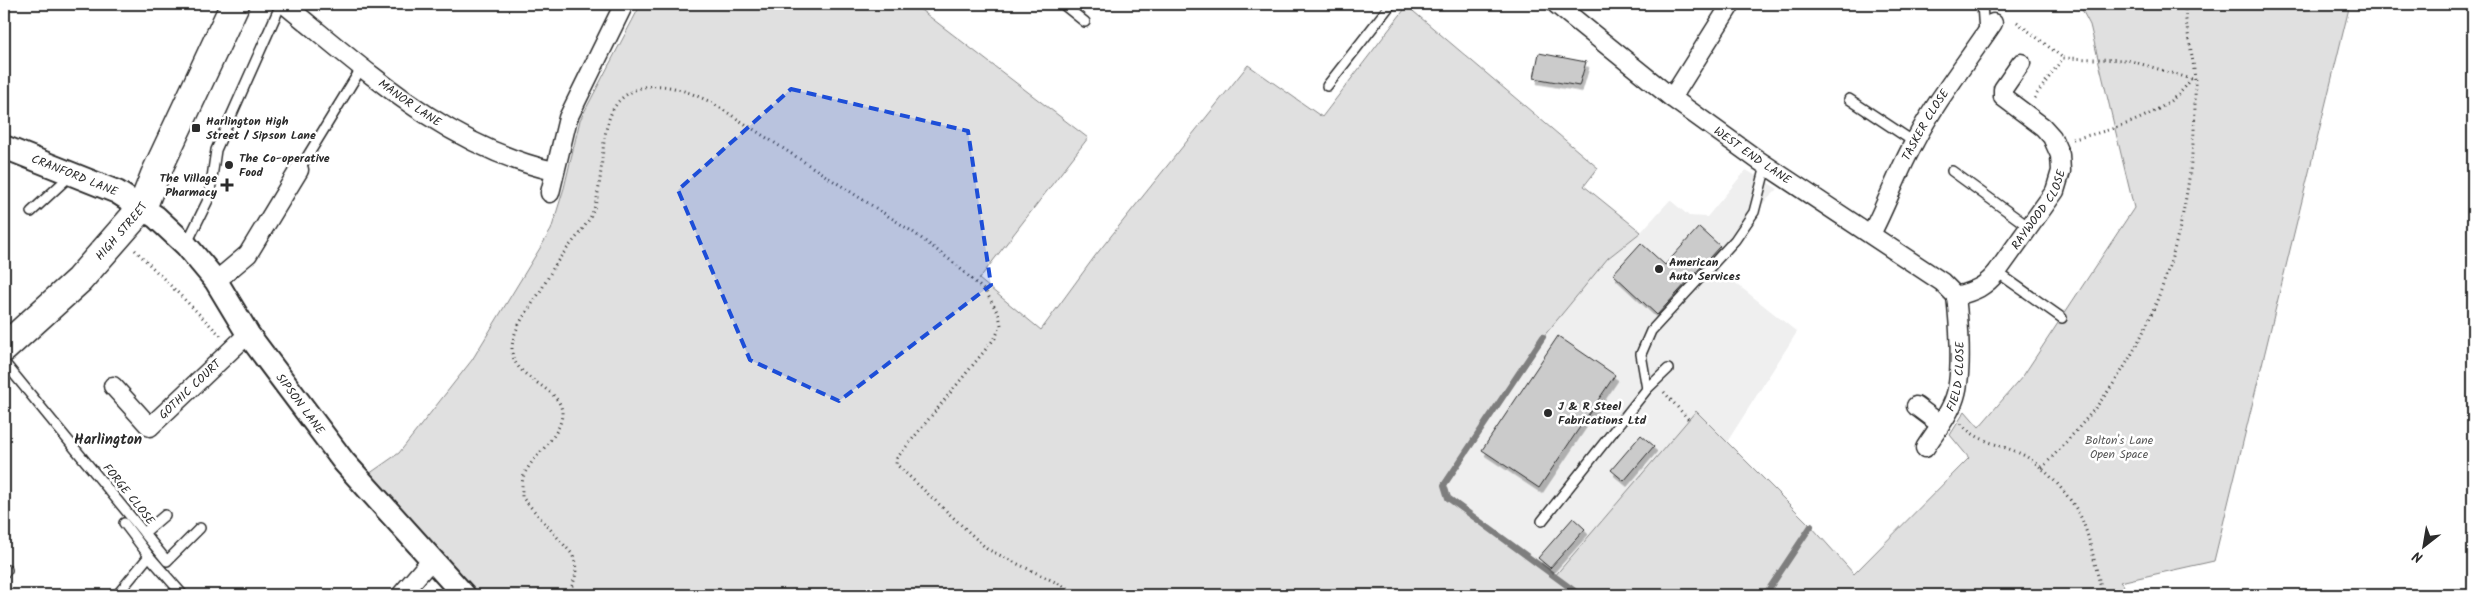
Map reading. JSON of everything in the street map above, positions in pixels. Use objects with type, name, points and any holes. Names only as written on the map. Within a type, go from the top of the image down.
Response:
[{"type":"main road","name":"HIGH STREET","points":[[4,348],[79,280],[142,208],[155,175],[235,4]]},
{"type":"street","name":"MANOR LANE","points":[[283,4],[401,98],[442,126],[521,163],[554,171]]},
{"type":"street","points":[[550,193],[568,118],[624,4]]},
{"type":"street","name":"WEST END LANE","points":[[1556,4],[1672,98],[1766,166],[1942,282],[1956,296]]},
{"type":"street","points":[[1672,98],[1731,4]]},
{"type":"street","name":"TASKER CLOSE","points":[[1871,234],[1887,205],[1914,142],[1989,30]]},
{"type":"street","points":[[2022,63],[2003,89],[2003,97],[2043,127],[2056,143]]},
{"type":"street","name":"RAYWOOD CLOSE","points":[[1956,296],[1976,291],[1986,285],[2055,191],[2061,171],[2060,155],[2056,143]]},
{"type":"street","name":"CRANFORD LANE","points":[[4,147],[117,192],[142,208]]},
{"type":"street","points":[[216,281],[248,254],[299,170]]},
{"type":"street","name":"SIPSON LANE","points":[[142,208],[156,217],[186,245],[216,281],[241,342],[344,462],[464,595]]},
{"type":"street","name":"FIELD CLOSE","points":[[1925,448],[1956,394],[1960,333],[1956,296]]},
{"type":"street","name":"GOTHIC COURT","points":[[113,386],[150,427],[241,342]]},
{"type":"street","points":[[1916,406],[1940,424]]},
{"type":"street","points":[[400,595],[431,560]]},
{"type":"lane","points":[[186,245],[209,198],[216,150],[283,4]]},
{"type":"lane","points":[[1326,86],[1390,4]]},
{"type":"lane","points":[[1982,4],[1989,30]]},
{"type":"lane","points":[[1065,6],[1085,22]]},
{"type":"lane","points":[[299,170],[362,67]]},
{"type":"lane","points":[[1849,99],[1914,142]]},
{"type":"lane","points":[[1647,389],[1641,344],[1735,240],[1754,212],[1766,166]]},
{"type":"lane","points":[[1952,171],[2029,227]]},
{"type":"lane","points":[[31,212],[72,174]]},
{"type":"lane","points":[[1997,272],[2062,318]]},
{"type":"lane","name":"FORGE CLOSE","points":[[4,362],[167,561],[200,528]]},
{"type":"lane","points":[[1542,521],[1647,389],[1668,369]]},
{"type":"lane","points":[[144,533],[165,515]]},
{"type":"lane","points":[[124,523],[149,556],[183,595]]},
{"type":"lane","points":[[117,595],[149,556]]},
{"type":"path","points":[[2042,468],[2104,397],[2122,370],[2155,305],[2180,225],[2189,180],[2195,115],[2186,4]]},
{"type":"path","points":[[2018,22],[2063,58],[2128,60],[2193,79]]},
{"type":"path","points":[[2024,113],[2063,58]]},
{"type":"path","points":[[2056,143],[2121,128],[2167,103],[2184,90],[2193,79]]},
{"type":"path","points":[[567,595],[575,581],[577,565],[572,554],[522,497],[522,483],[525,472],[558,429],[562,412],[558,401],[543,386],[526,376],[515,362],[512,349],[515,334],[521,321],[558,261],[591,215],[598,197],[606,128],[612,111],[620,100],[633,92],[659,84],[684,90],[711,102],[913,232],[954,263],[986,292],[1001,325],[995,338],[897,458],[896,464],[987,549],[1082,595]]},
{"type":"path","points":[[119,235],[241,342]]},
{"type":"path","points":[[1655,382],[1689,420]]},
{"type":"path","points":[[1959,421],[1976,437],[2024,455],[2042,468],[2066,496],[2082,520],[2103,595]]},
{"type":"highlighted area","points":[[791,89],[968,131],[991,285],[839,401],[750,360],[678,190]]},
{"type":"shaded area","points":[[1746,170],[1778,189],[1754,212],[1713,265],[1797,332],[1727,442],[1811,526],[1583,595],[1448,498],[1444,485],[1543,337],[1608,258],[1641,232],[1670,200],[1689,216],[1707,217]]},
{"type":"green space","name":"Bolton's Lane Open Space","points":[[641,4],[913,4],[1088,138],[979,279],[1041,330],[1095,256],[1248,65],[1322,117],[1407,6],[1598,168],[1584,186],[1641,232],[1608,258],[1543,337],[1444,485],[1448,498],[1554,577],[1696,411],[1811,526],[1854,574],[1969,458],[1950,435],[1965,411],[1979,427],[2023,376],[2134,208],[2090,25],[2079,4],[2350,4],[2214,561],[2120,582],[2132,595],[479,595],[366,476],[399,453],[472,360],[551,230],[564,188],[580,120]]},
{"type":"building","points":[[1539,53],[1586,62],[1579,86],[1534,78]]},
{"type":"building","name":"American Auto Services","points":[[1699,227],[1720,246],[1657,315],[1613,274],[1641,243],[1665,265]]},
{"type":"building","name":"J & R Steel Fabrications Ltd","points":[[1558,336],[1615,375],[1539,488],[1482,450]]},
{"type":"building","points":[[1641,435],[1654,446],[1624,481],[1611,470]]},
{"type":"building","points":[[1573,518],[1585,529],[1550,568],[1538,558]]},
{"type":"waterway","points":[[1543,337],[1444,485],[1448,498],[1580,595]]},
{"type":"waterway","points":[[1765,595],[1811,526]]},
{"type":"place","name":"Harlington High Street / Sipson Lane","points":[[196,128]]},
{"type":"place","name":"The Co-operative Food","points":[[229,165]]},
{"type":"place","name":"The Village Pharmacy","points":[[227,185]]},
{"type":"place","name":"American Auto Services","points":[[1659,269]]},
{"type":"place","name":"J & R Steel Fabrications Ltd","points":[[1548,413]]},
{"type":"district","name":"Harlington","points":[[108,439]]}]
